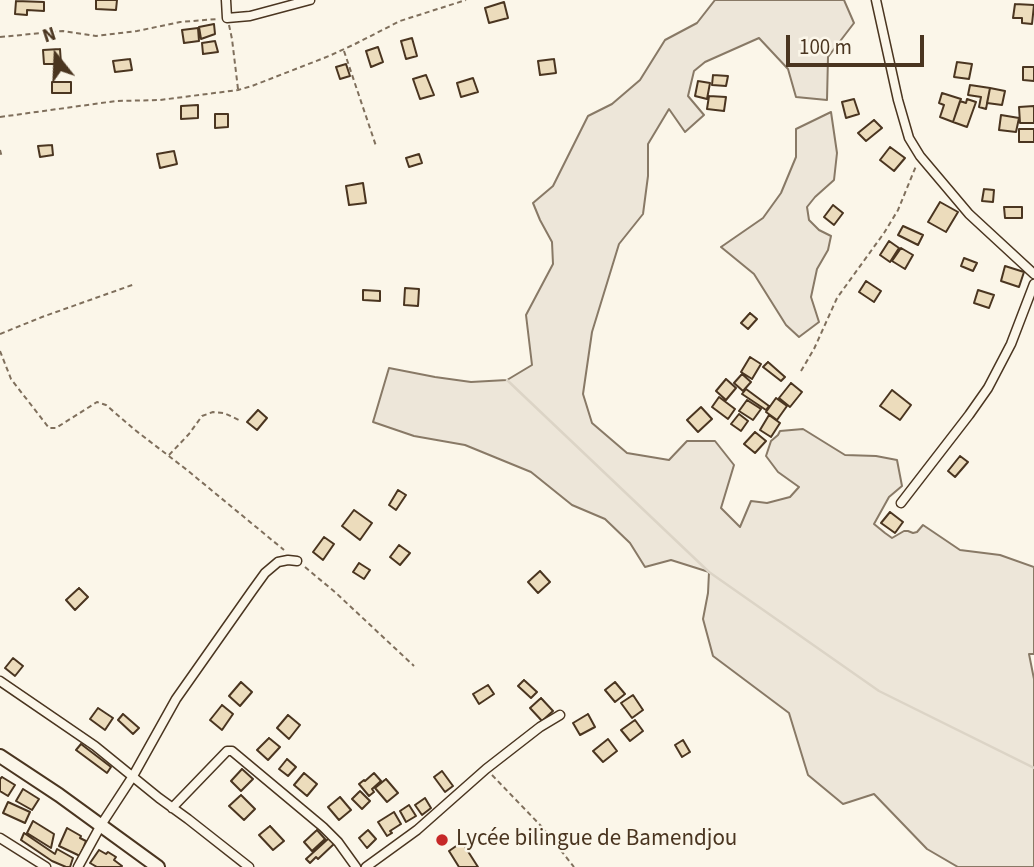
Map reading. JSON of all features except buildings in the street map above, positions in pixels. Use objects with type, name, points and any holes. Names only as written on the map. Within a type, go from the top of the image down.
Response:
[{"type":"main road","points":[[0,756],[158,867]]},
{"type":"street","points":[[226,0],[227,18],[250,16],[310,0]]},
{"type":"street","points":[[876,0],[909,138],[920,156],[968,214],[1034,274]]},
{"type":"street","points":[[901,503],[988,388],[1011,344],[1034,284]]},
{"type":"street","points":[[78,867],[176,699],[265,573],[278,562],[288,559],[297,561]]},
{"type":"street","points":[[0,681],[95,746],[249,867]]},
{"type":"street","points":[[366,867],[417,830],[486,769],[559,715]]},
{"type":"street","points":[[172,808],[227,751],[232,751],[323,827],[356,867]]},
{"type":"street","points":[[0,838],[46,867]]},
{"type":"path","points":[[0,117],[116,101],[160,100],[238,90],[343,50],[400,21],[466,0]]},
{"type":"path","points":[[0,37],[62,31],[96,36],[180,22],[227,18],[238,90]]},
{"type":"path","points":[[343,50],[376,146]]},
{"type":"path","points":[[0,150],[2,158]]},
{"type":"path","points":[[801,371],[814,349],[836,298],[884,233],[898,209],[920,156]]},
{"type":"path","points":[[0,334],[135,284]]},
{"type":"path","points":[[0,352],[11,379],[49,428],[56,428],[97,402],[106,405],[336,593],[414,666]]},
{"type":"path","points":[[168,456],[202,416],[213,412],[225,413],[242,421]]},
{"type":"path","points":[[486,769],[543,828],[574,867]]},
{"type":"shaded area","points":[[715,0],[844,0],[854,23],[828,57],[827,100],[796,97],[788,69],[759,38],[705,62],[694,71],[688,96],[704,115],[685,132],[669,109],[648,144],[648,176],[643,214],[619,244],[592,332],[583,394],[592,423],[627,453],[669,460],[687,441],[715,441],[734,465],[721,508],[740,527],[751,501],[767,503],[790,497],[799,487],[778,472],[766,456],[771,441],[780,431],[803,429],[845,455],[897,460],[902,486],[889,497],[874,524],[892,538],[904,531],[917,532],[923,525],[960,550],[1000,555],[1034,567],[1034,654],[1029,654],[1034,679],[1034,867],[958,867],[927,849],[874,794],[843,804],[808,775],[789,713],[713,656],[703,619],[709,572],[671,560],[645,567],[630,543],[605,519],[572,505],[531,472],[465,445],[414,436],[373,422],[389,368],[471,382],[507,380],[532,365],[526,315],[553,264],[552,242],[533,203],[553,186],[588,116],[612,104],[640,80],[665,40],[697,23]]},
{"type":"shaded area","points":[[831,112],[837,153],[834,180],[807,207],[809,220],[819,230],[831,236],[828,250],[817,269],[811,297],[819,322],[799,337],[786,325],[754,274],[721,247],[763,218],[781,193],[796,157],[796,129]]},
{"type":"waterway","points":[[507,380],[709,572],[879,691],[1034,768]]},
{"type":"place","name":"Lycée bilingue de Bamendjou","points":[[442,840]]}]
